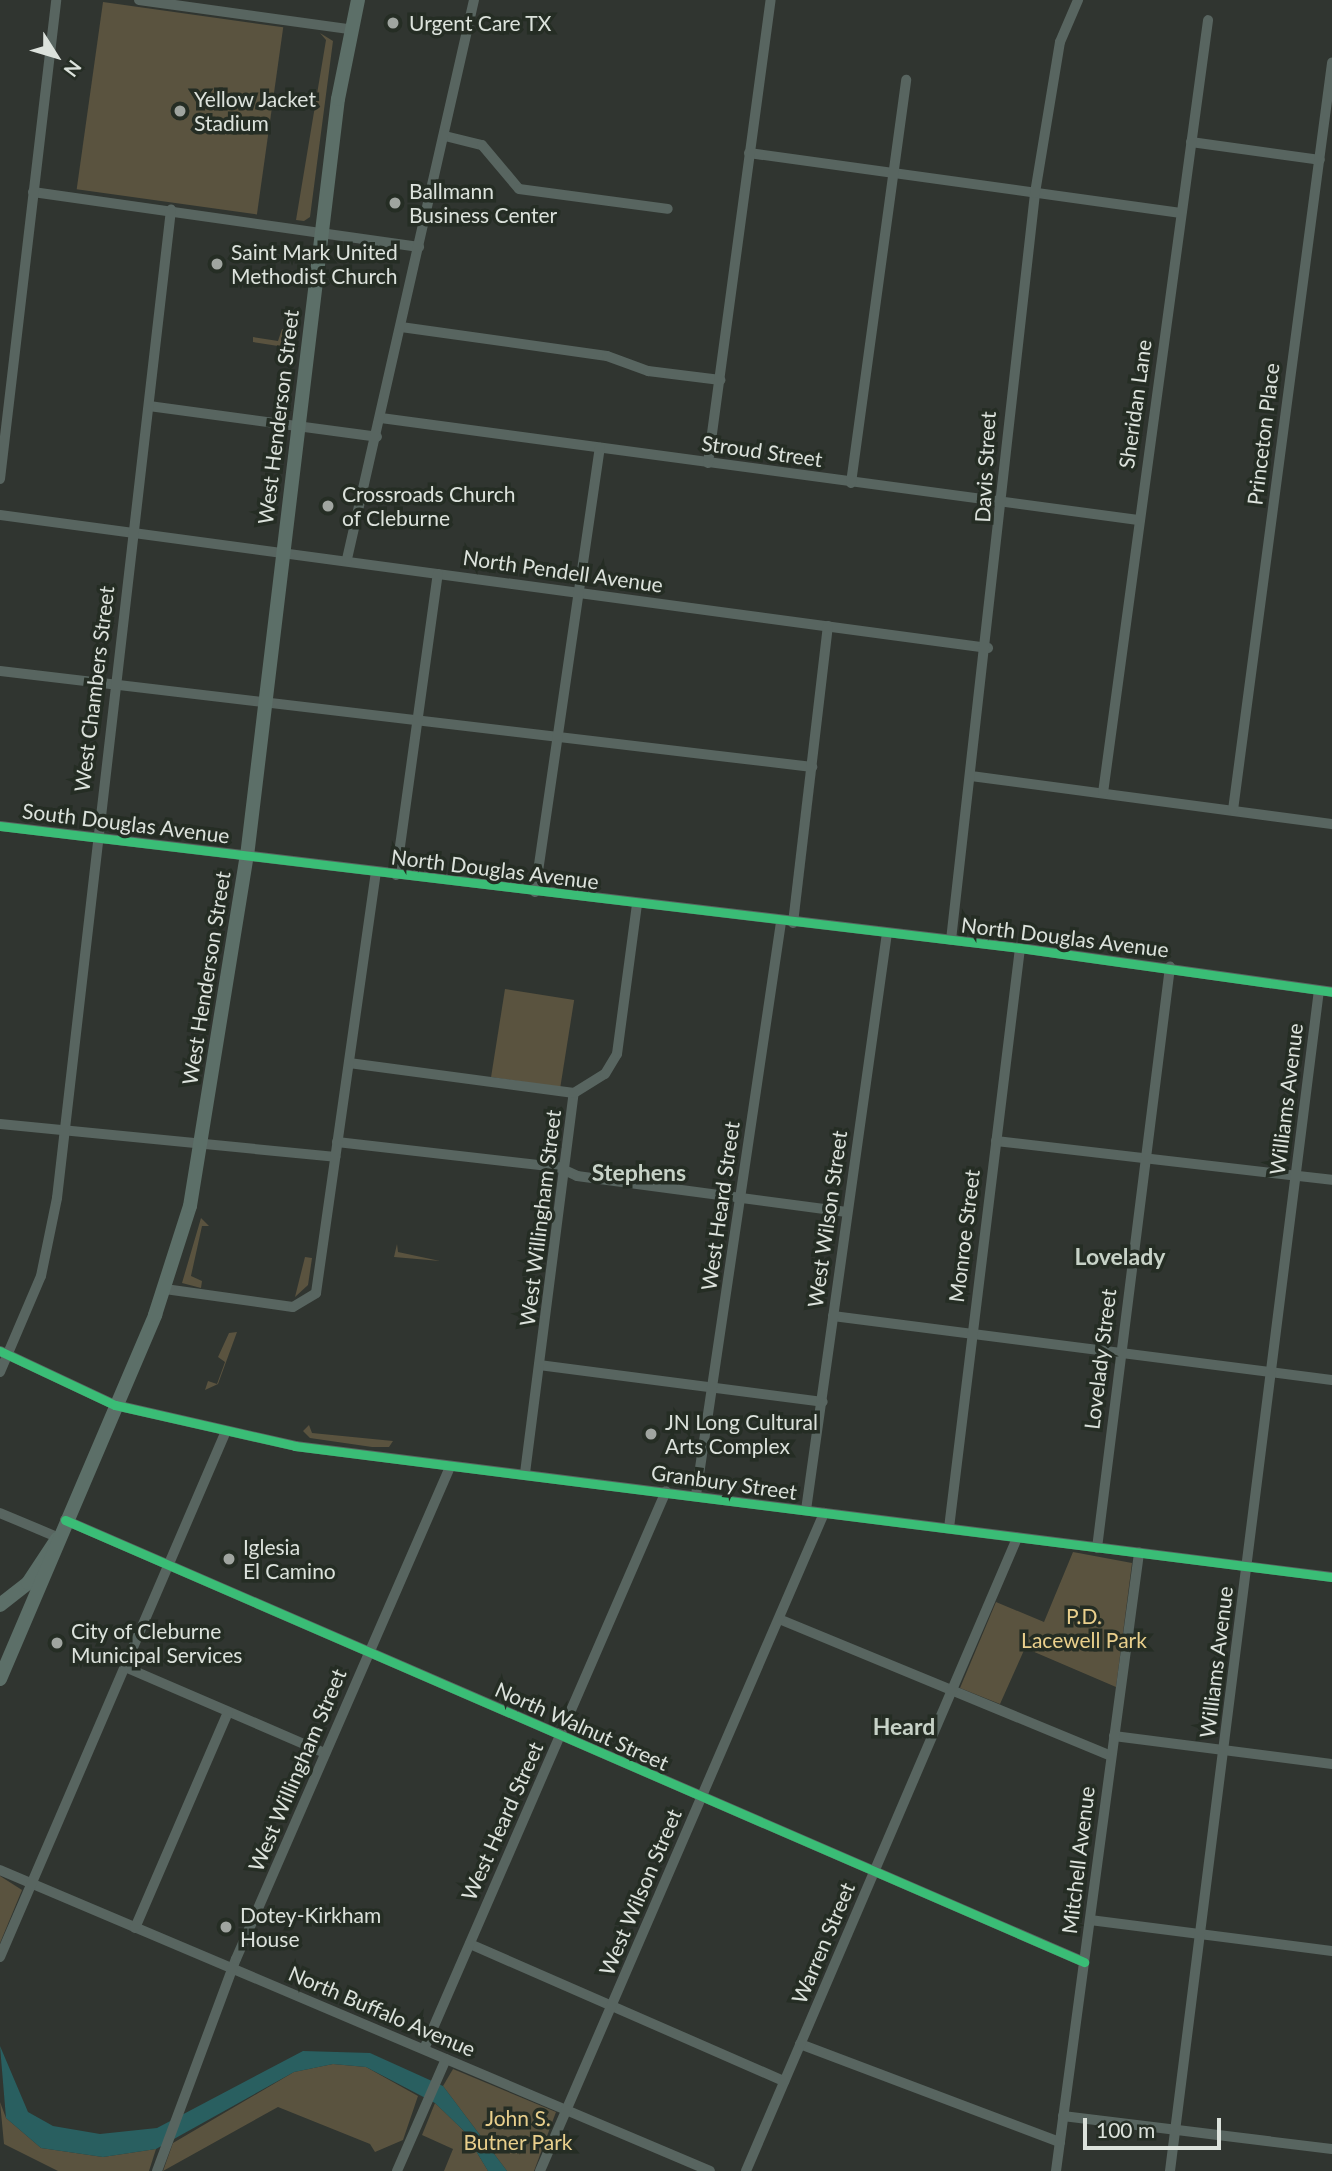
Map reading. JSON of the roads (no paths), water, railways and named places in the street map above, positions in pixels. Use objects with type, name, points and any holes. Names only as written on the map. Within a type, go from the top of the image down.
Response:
[{"type":"main road","name":"West Henderson Street","points":[[0,1679],[56,1558],[57,1538],[166,1289],[202,1146],[247,856],[321,232],[349,29],[358,0]]},
{"type":"main road","points":[[0,1605],[28,1583],[57,1538]]},
{"type":"street","points":[[0,479],[56,0]]},
{"type":"street","points":[[139,0],[349,29]]},
{"type":"street","points":[[347,559],[377,437],[474,0]]},
{"type":"street","points":[[708,463],[771,0]]},
{"type":"street","name":"Davis Street","points":[[951,940],[988,648],[1002,503],[1001,456],[1035,193],[1060,42],[1079,0]]},
{"type":"street","name":"Sheridan Lane","points":[[1103,793],[1208,20]]},
{"type":"street","name":"Princeton Place","points":[[1234,810],[1330,100],[1332,63]]},
{"type":"street","points":[[851,483],[906,80]]},
{"type":"street","points":[[445,136],[482,145],[519,189],[668,209]]},
{"type":"street","points":[[1191,142],[1320,160]]},
{"type":"street","points":[[749,153],[1181,213]]},
{"type":"street","points":[[33,192],[419,247]]},
{"type":"street","name":"West Chambers Street","points":[[0,1373],[4,1353],[41,1276],[64,1132],[171,210]]},
{"type":"street","points":[[401,327],[607,356],[648,370],[720,380]]},
{"type":"street","points":[[149,406],[377,437]]},
{"type":"street","name":"Stroud Street","points":[[381,418],[1138,520]]},
{"type":"street","points":[[535,892],[600,448]]},
{"type":"street","name":"North Pendell Avenue","points":[[0,515],[347,559],[438,574],[988,648]]},
{"type":"street","points":[[396,875],[438,574]]},
{"type":"street","name":"West Heard Street","points":[[696,1495],[714,1388],[740,1197],[812,767],[828,626]]},
{"type":"street","points":[[0,671],[418,718],[812,767]]},
{"type":"street","points":[[971,776],[1332,824]]},
{"type":"street","name":"South Douglas Avenue","points":[[0,826],[247,856]]},
{"type":"street","name":"North Douglas Avenue","points":[[247,856],[1020,948],[1170,967],[1332,992]]},
{"type":"street","points":[[166,1289],[293,1307],[310,1303],[335,1157],[376,873]]},
{"type":"street","name":"West Willingham Street","points":[[524,1473],[566,1171],[574,1093],[605,1074],[617,1054],[637,904]]},
{"type":"street","name":"West Wilson Street","points":[[806,1510],[887,933]]},
{"type":"street","name":"Monroe Street","points":[[949,1528],[1020,948]]},
{"type":"street","name":"Lovelady Street","points":[[1097,1548],[1170,967]]},
{"type":"street","name":"Williams Avenue","points":[[1170,2171],[1273,1373],[1319,990]]},
{"type":"street","points":[[349,1063],[574,1093]]},
{"type":"street","points":[[0,1124],[335,1157]]},
{"type":"street","points":[[996,1141],[1332,1180]]},
{"type":"street","points":[[337,1142],[566,1171],[847,1212]]},
{"type":"street","points":[[833,1316],[1332,1380]]},
{"type":"street","name":"Granbury Street","points":[[4,1353],[115,1405],[226,1431],[450,1466],[524,1473],[1332,1577]]},
{"type":"street","points":[[539,1365],[823,1402]]},
{"type":"street","points":[[0,1957],[226,1431]]},
{"type":"street","name":"West Willingham Street","points":[[158,2168],[232,1969],[450,1466]]},
{"type":"street","name":"West Heard Street","points":[[424,2049],[666,1491]]},
{"type":"street","points":[[0,1513],[57,1538]]},
{"type":"street","name":"West Wilson Street","points":[[540,2171],[824,1513]]},
{"type":"street","name":"North Walnut Street","points":[[65,1520],[561,1735],[873,1875],[1084,1962]]},
{"type":"street","name":"Warren Street","points":[[746,2171],[1017,1538]]},
{"type":"street","name":"Mitchell Avenue","points":[[1056,2171],[1139,1553]]},
{"type":"street","points":[[779,1619],[1111,1756]]},
{"type":"street","points":[[125,1667],[325,1753]]},
{"type":"street","points":[[135,1928],[228,1712]]},
{"type":"street","points":[[1114,1736],[1332,1764]]},
{"type":"street","name":"North Buffalo Avenue","points":[[0,1870],[710,2171]]},
{"type":"street","points":[[1090,1920],[1332,1951]]},
{"type":"street","points":[[470,1944],[784,2081]]},
{"type":"street","points":[[800,2044],[1060,2142]]},
{"type":"street","points":[[397,2171],[446,2059]]},
{"type":"street","points":[[1063,2116],[1332,2148]]},
{"type":"water","points":[[0,2046],[28,2112],[53,2126],[100,2134],[157,2128],[303,2051],[370,2053],[443,2086],[507,2171],[488,2171],[464,2131],[435,2103],[366,2067],[333,2064],[294,2072],[156,2149],[103,2157],[41,2148],[6,2118]]},
{"type":"place","name":"Urgent Care TX","points":[[393,23]]},
{"type":"place","name":"Yellow Jacket Stadium","points":[[180,111]]},
{"type":"place","name":"Ballmann Business Center","points":[[395,203]]},
{"type":"place","name":"Saint Mark United Methodist Church","points":[[217,264]]},
{"type":"place","name":"Crossroads Church of Cleburne","points":[[328,506]]},
{"type":"place","name":"JN Long Cultural Arts Complex","points":[[651,1434]]},
{"type":"place","name":"Iglesia El Camino","points":[[229,1559]]},
{"type":"place","name":"City of Cleburne Municipal Services","points":[[57,1643]]},
{"type":"place","name":"Dotey-Kirkham House","points":[[226,1927]]},
{"type":"district","name":"Stephens","points":[[639,1172]]},
{"type":"district","name":"Lovelady","points":[[1120,1256]]},
{"type":"district","name":"Heard","points":[[904,1726]]},
{"type":"park label","name":"P.D. Lacewell Park","points":[[1084,1628]]},
{"type":"park label","name":"John S. Butner Park","points":[[518,2130]]}]
